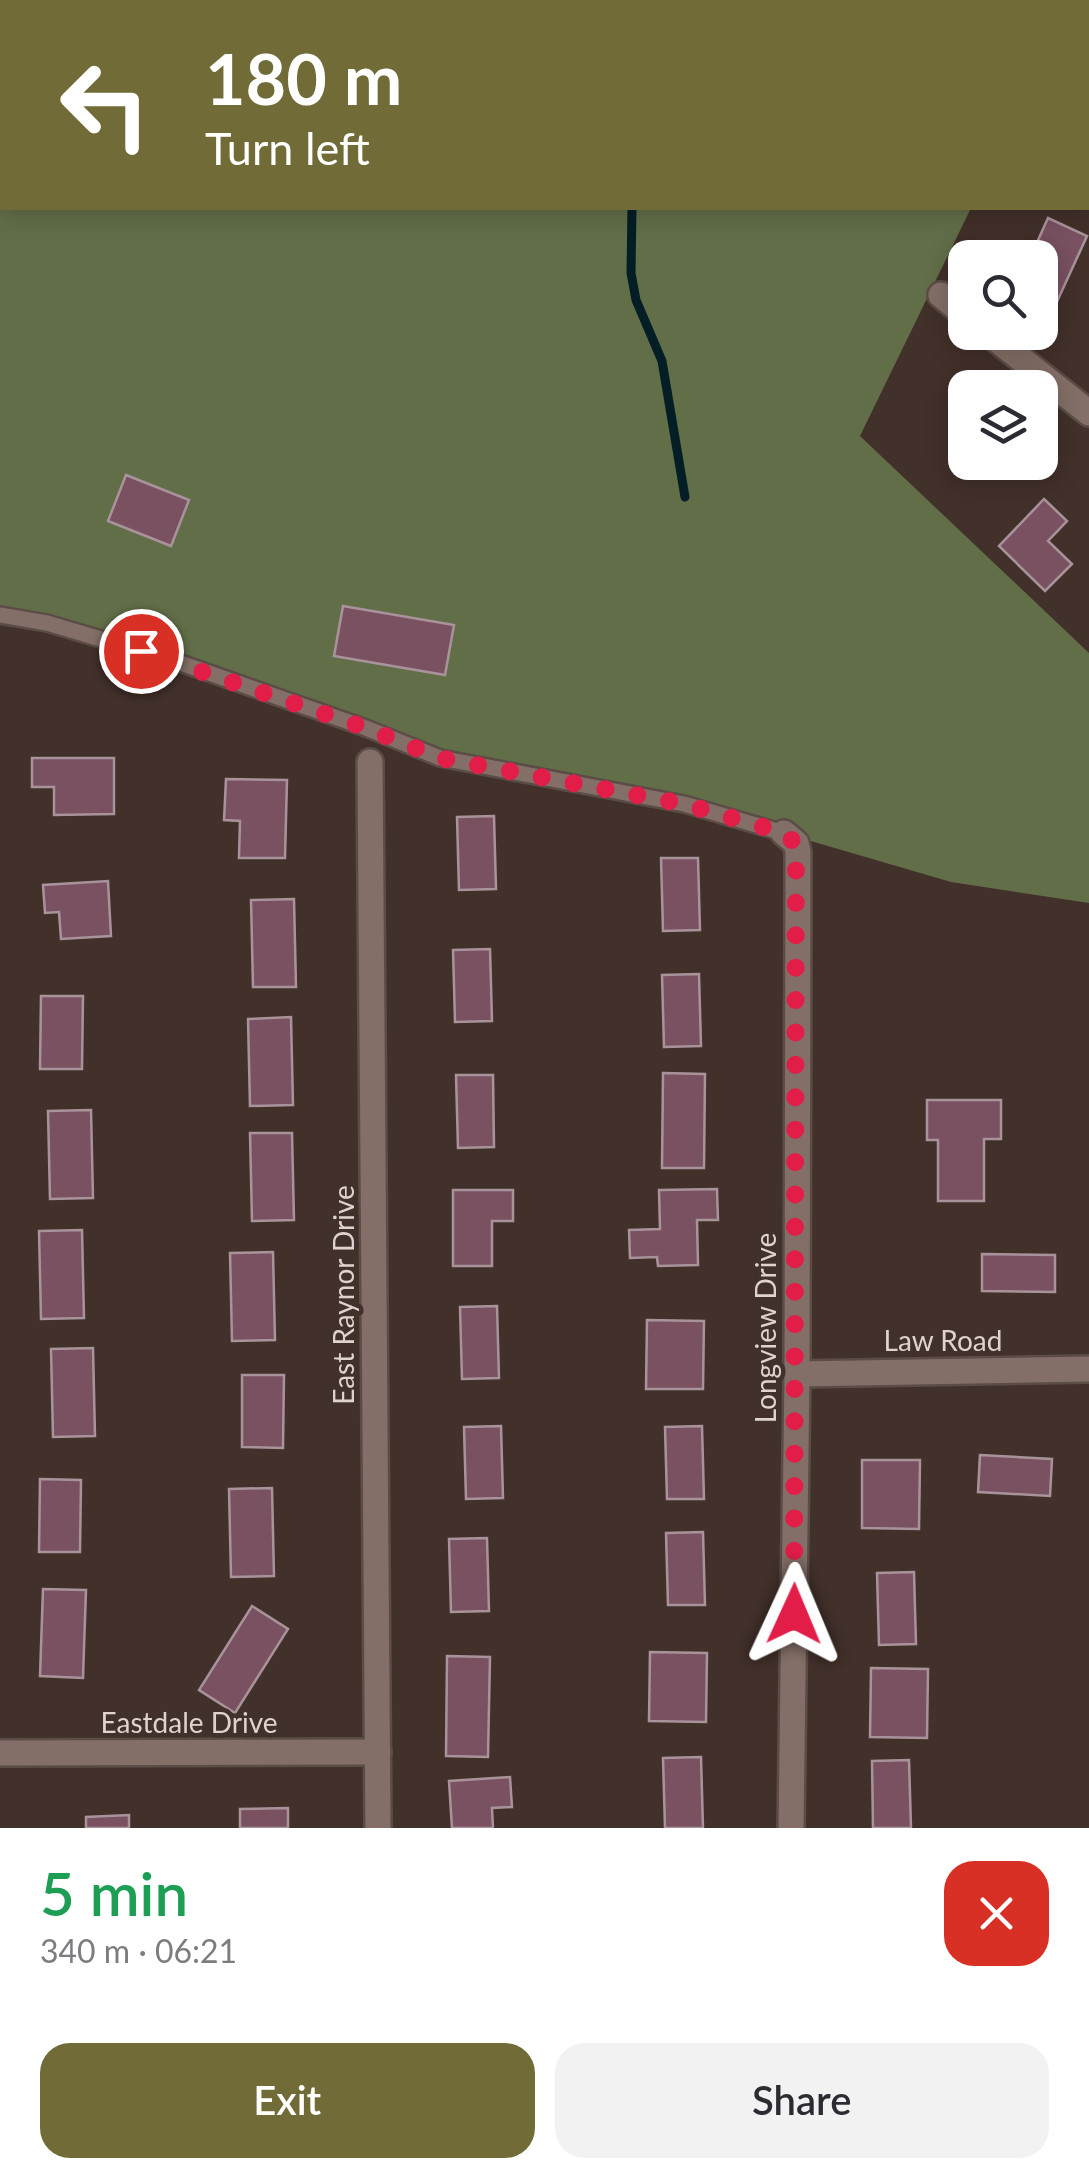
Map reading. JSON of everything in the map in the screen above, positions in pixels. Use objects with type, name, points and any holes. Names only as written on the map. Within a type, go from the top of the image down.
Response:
[{"type":"street","points":[[941,296],[948,301]]},
{"type":"street","points":[[1010,350],[1089,414]]},
{"type":"street","name":"East Raynor Drive","points":[[370,762],[378,1828]]},
{"type":"street","name":"Longview Drive","points":[[784,833],[796,844],[798,852],[791,1828]]},
{"type":"street","name":"Law Road","points":[[796,1374],[1089,1369]]},
{"type":"street","name":"Eastdale Drive","points":[[0,1753],[378,1752]]},
{"type":"lane","points":[[0,615],[47,623],[172,660],[440,758],[684,804],[784,833]]},
{"type":"green space","points":[[0,210],[970,210],[955,240],[948,240],[948,255],[860,436],[1089,653],[1089,903],[951,882],[684,804],[440,758],[366,728],[0,615]]},
{"type":"building","points":[[1048,218],[1087,236],[1058,299],[1058,240],[1038,240]]},
{"type":"building","points":[[126,475],[189,500],[171,546],[108,521]]},
{"type":"building","points":[[1044,499],[1067,521],[1048,541],[1072,564],[1045,591],[999,546]]},
{"type":"building","points":[[343,606],[454,625],[445,675],[334,656]]},
{"type":"building","points":[[32,758],[114,758],[114,814],[54,815],[54,787],[32,787]]},
{"type":"building","points":[[226,779],[287,780],[285,858],[239,858],[240,821],[224,820]]},
{"type":"building","points":[[494,816],[496,889],[459,890],[457,817]]},
{"type":"building","points":[[661,858],[698,858],[700,930],[663,931]]},
{"type":"building","points":[[108,881],[111,936],[61,939],[59,912],[45,913],[43,885]]},
{"type":"building","points":[[294,899],[296,987],[253,987],[251,900]]},
{"type":"building","points":[[490,949],[492,1021],[455,1022],[453,950]]},
{"type":"building","points":[[699,974],[701,1046],[664,1047],[662,975]]},
{"type":"building","points":[[41,996],[83,996],[82,1069],[40,1069]]},
{"type":"building","points":[[291,1017],[293,1105],[250,1106],[248,1019]]},
{"type":"building","points":[[663,1073],[705,1074],[704,1168],[662,1168]]},
{"type":"building","points":[[456,1075],[493,1075],[494,1147],[458,1148]]},
{"type":"building","points":[[927,1100],[1001,1100],[1001,1139],[984,1139],[984,1201],[938,1201],[938,1140],[927,1140]]},
{"type":"building","points":[[91,1110],[93,1198],[50,1199],[48,1111]]},
{"type":"building","points":[[250,1133],[292,1133],[294,1220],[252,1221]]},
{"type":"building","points":[[717,1189],[718,1220],[697,1220],[698,1265],[658,1266],[657,1257],[630,1258],[629,1230],[660,1229],[659,1190]]},
{"type":"building","points":[[453,1190],[513,1190],[513,1221],[492,1221],[492,1266],[453,1266]]},
{"type":"building","points":[[82,1230],[84,1318],[41,1319],[39,1231]]},
{"type":"building","points":[[273,1252],[275,1340],[232,1341],[230,1253]]},
{"type":"building","points":[[982,1254],[1055,1255],[1055,1292],[982,1291]]},
{"type":"building","points":[[497,1306],[499,1378],[462,1379],[460,1307]]},
{"type":"building","points":[[647,1320],[704,1321],[703,1389],[646,1389]]},
{"type":"building","points":[[93,1348],[95,1436],[53,1437],[51,1349]]},
{"type":"building","points":[[242,1375],[284,1375],[283,1448],[242,1447]]},
{"type":"building","points":[[501,1426],[503,1498],[466,1499],[464,1427]]},
{"type":"building","points":[[702,1426],[704,1499],[667,1499],[665,1427]]},
{"type":"building","points":[[980,1455],[1052,1459],[1050,1496],[978,1492]]},
{"type":"building","points":[[862,1460],[920,1460],[919,1529],[862,1528]]},
{"type":"building","points":[[40,1479],[81,1480],[80,1552],[39,1552]]},
{"type":"building","points":[[272,1488],[274,1576],[231,1577],[229,1489]]},
{"type":"building","points":[[703,1532],[705,1605],[668,1605],[666,1533]]},
{"type":"building","points":[[487,1538],[489,1611],[451,1612],[449,1539]]},
{"type":"building","points":[[914,1572],[916,1644],[879,1645],[877,1573]]},
{"type":"building","points":[[43,1589],[86,1590],[83,1678],[40,1676]]},
{"type":"building","points":[[252,1606],[288,1629],[235,1713],[199,1690]]},
{"type":"building","points":[[650,1652],[707,1653],[706,1722],[649,1721]]},
{"type":"building","points":[[447,1656],[490,1657],[488,1757],[446,1756]]},
{"type":"building","points":[[871,1668],[928,1669],[927,1738],[870,1737]]},
{"type":"building","points":[[701,1757],[703,1828],[665,1828],[663,1758]]},
{"type":"building","points":[[909,1760],[911,1828],[873,1828],[872,1761]]},
{"type":"building","points":[[510,1777],[512,1807],[492,1808],[493,1828],[452,1828],[449,1781]]},
{"type":"building","points":[[288,1808],[288,1828],[240,1828],[240,1809]]},
{"type":"building","points":[[129,1815],[129,1828],[86,1828],[86,1817]]},
{"type":"waterway","points":[[632,210],[631,273],[636,300],[662,361],[685,497]]},
{"type":"route","points":[[141,651],[366,728],[440,758],[684,804],[784,833],[796,844],[794,1614]]}]
